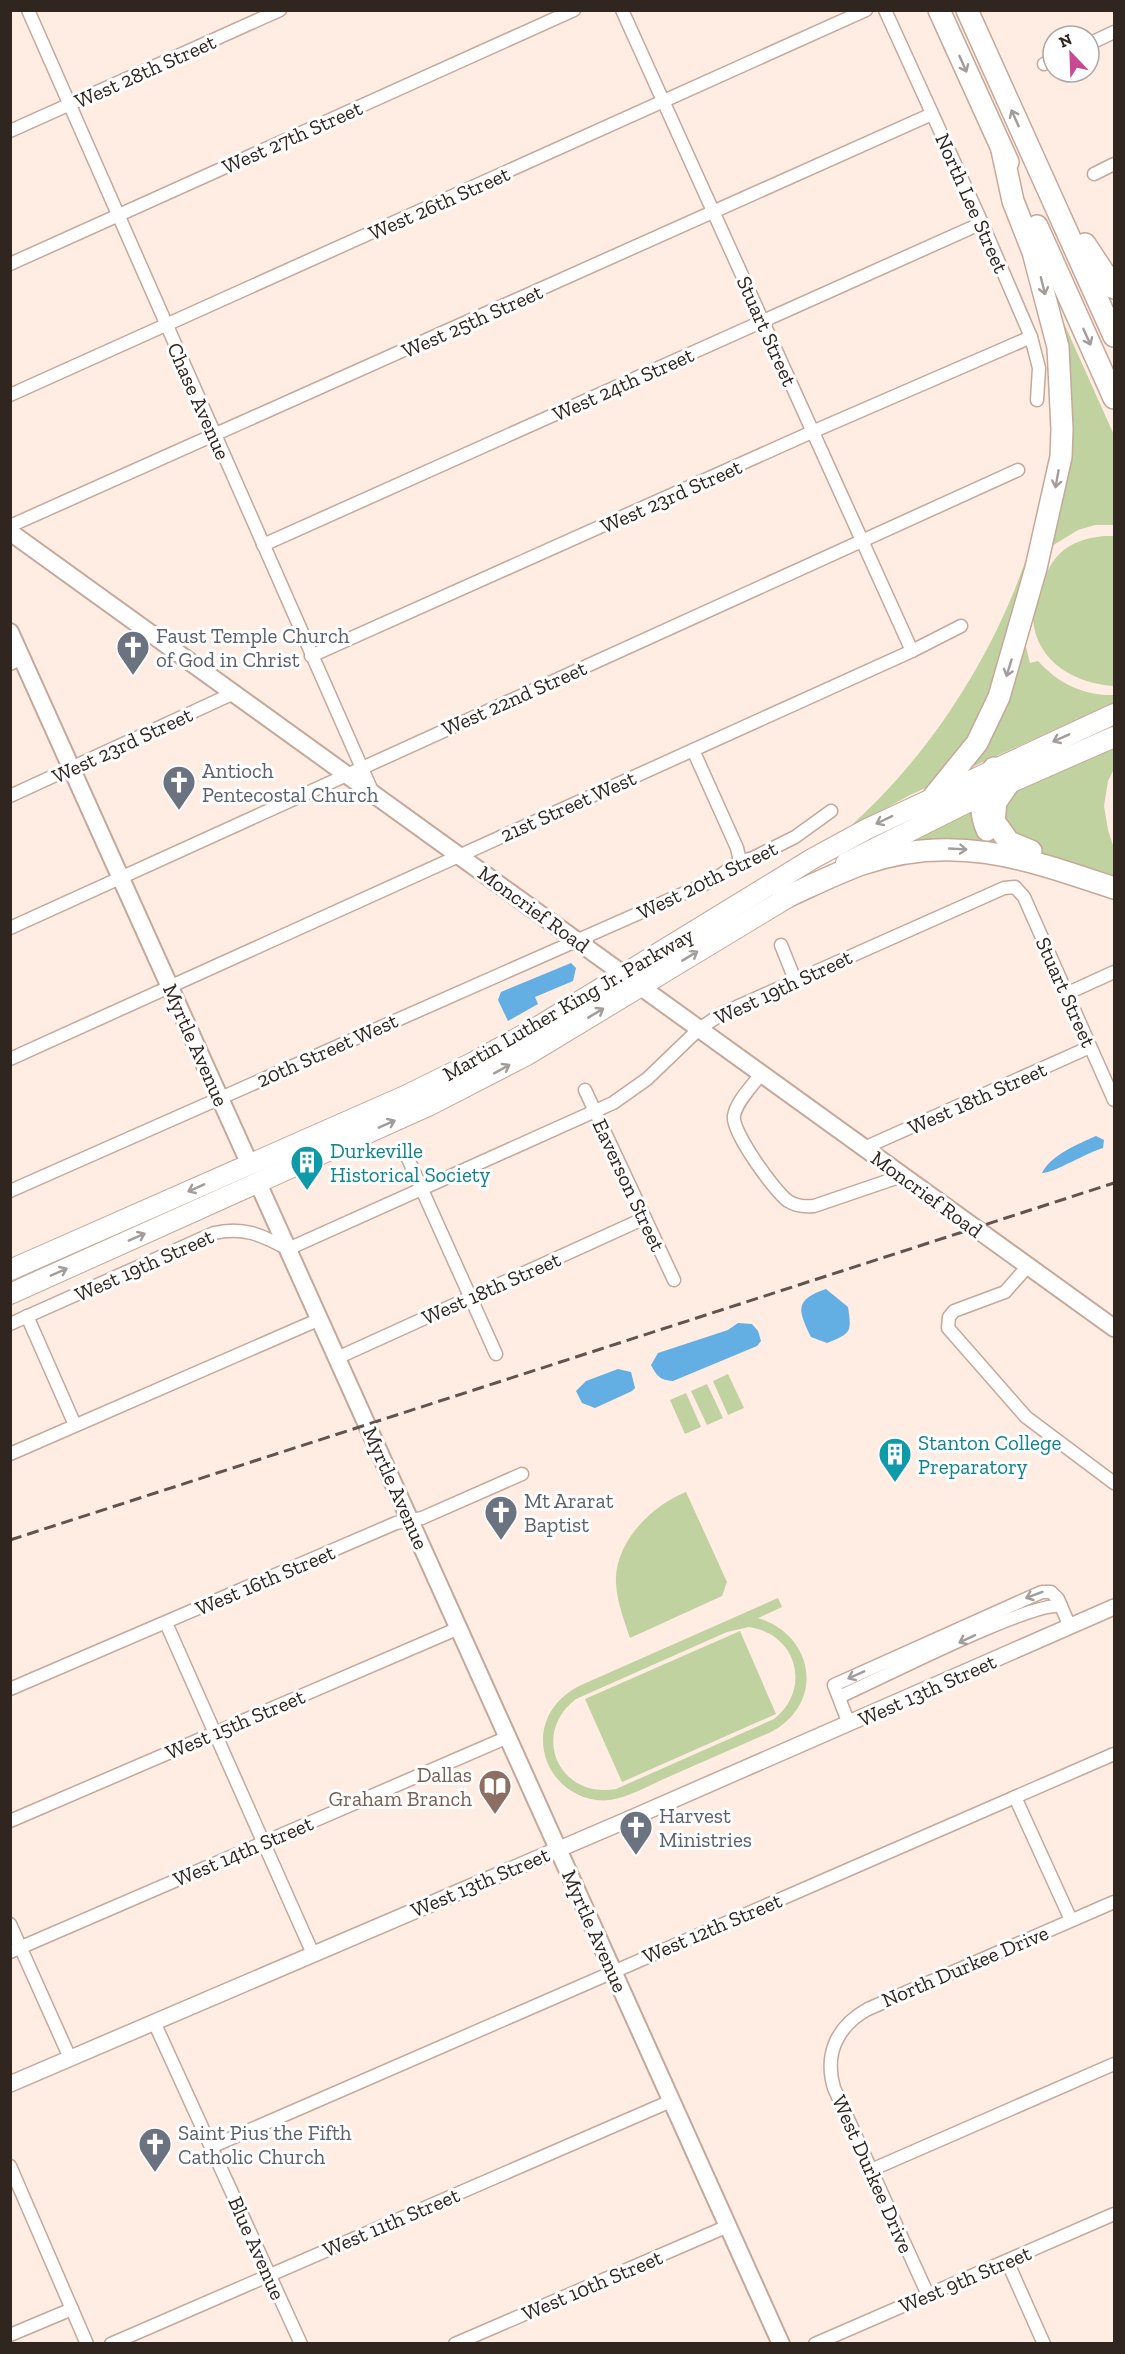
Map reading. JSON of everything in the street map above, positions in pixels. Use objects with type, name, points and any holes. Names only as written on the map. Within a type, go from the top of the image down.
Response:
[{"type":"highway","points":[[939,10],[1114,398]]},
{"type":"highway","points":[[967,10],[1114,336]]},
{"type":"highway","points":[[934,796],[977,743],[999,697],[1036,568],[1061,457],[1058,347],[1033,252],[1013,201],[1002,150]]},
{"type":"highway","points":[[1039,171],[1062,195],[1085,243],[1114,288]]},
{"type":"highway","name":"Martin Luther King Jr. Parkway","points":[[1001,775],[1114,714]]},
{"type":"highway","name":"Martin Luther King Jr. Parkway","points":[[10,1270],[250,1165],[474,1062],[623,975],[812,859],[934,796],[1114,737]]},
{"type":"highway","points":[[1001,775],[981,795],[980,807],[985,827],[1002,854]]},
{"type":"highway","points":[[1001,775],[1000,795],[994,812],[994,821],[1009,842],[1023,849],[1114,878]]},
{"type":"highway","name":"Martin Luther King Jr. Parkway","points":[[10,1294],[258,1183],[496,1072],[640,987],[782,899],[883,844],[981,795]]},
{"type":"highway","points":[[782,899],[863,864],[911,851],[957,849],[1002,854],[1114,888]]},
{"type":"main road","name":"Moncrief Road","points":[[10,532],[234,693],[353,771],[372,791],[623,975],[1114,1328]]},
{"type":"main road","name":"Myrtle Avenue","points":[[10,632],[16,661],[71,768],[250,1165]]},
{"type":"main road","name":"Myrtle Avenue","points":[[258,1183],[781,2343]]},
{"type":"street","name":"Chase Avenue","points":[[28,10],[311,656],[353,771]]},
{"type":"street","name":"West 28th Street","points":[[10,131],[280,10]]},
{"type":"street","name":"West 27th Street","points":[[10,264],[573,10]]},
{"type":"street","name":"Stuart Street","points":[[622,10],[912,651]]},
{"type":"street","name":"West 26th Street","points":[[10,395],[866,10]]},
{"type":"street","name":"North Lee Street","points":[[885,10],[1031,337],[1039,368],[1036,400]]},
{"type":"street","name":"West 25th Street","points":[[10,526],[932,114]]},
{"type":"street","points":[[1094,174],[1114,164]]},
{"type":"street","name":"West 24th Street","points":[[263,545],[982,223]]},
{"type":"street","name":"West 23rd Street","points":[[311,656],[812,432],[1031,337]]},
{"type":"street","name":"West 22nd Street","points":[[10,928],[1018,470]]},
{"type":"street","name":"21st Street West","points":[[10,1059],[912,651],[962,626]]},
{"type":"street","name":"West 23rd Street","points":[[10,796],[234,693]]},
{"type":"street","points":[[693,750],[737,848],[740,861]]},
{"type":"street","name":"West 20th Street","points":[[578,941],[714,880],[740,861],[753,858],[795,837],[831,811]]},
{"type":"street","name":"Stuart Street","points":[[1015,887],[1024,897],[1114,1100]]},
{"type":"street","name":"West 19th Street","points":[[10,1324],[214,1233],[228,1230],[254,1232],[288,1249],[595,1112],[647,1079],[699,1029],[723,1013],[998,890],[1015,887]]},
{"type":"street","name":"20th Street West","points":[[10,1191],[578,941]]},
{"type":"street","points":[[781,945],[795,980]]},
{"type":"street","points":[[1068,993],[1114,972]]},
{"type":"street","name":"West 18th Street","points":[[864,1148],[1090,1047]]},
{"type":"street","points":[[761,1074],[736,1109],[733,1122],[746,1146],[777,1190],[788,1201],[800,1206],[814,1206],[902,1176]]},
{"type":"street","name":"Eaverson Street","points":[[585,1090],[674,1280]]},
{"type":"street","points":[[405,1152],[496,1354]]},
{"type":"street","name":"Myrtle Avenue","points":[[250,1165],[258,1183]]},
{"type":"street","name":"West 18th Street","points":[[337,1358],[645,1218]]},
{"type":"street","points":[[1028,1266],[1005,1292],[954,1311],[949,1317],[948,1328],[1026,1417],[1114,1483]]},
{"type":"street","points":[[27,1316],[75,1425]]},
{"type":"street","points":[[10,1454],[320,1319]]},
{"type":"street","name":"West 16th Street","points":[[10,1689],[396,1523],[411,1521],[522,1474]]},
{"type":"street","points":[[849,1724],[834,1685],[1028,1598],[1042,1592],[1052,1592],[1061,1605],[1070,1627]]},
{"type":"street","name":"West 13th Street","points":[[10,2084],[849,1724],[1114,1607]]},
{"type":"street","points":[[166,1623],[313,1954]]},
{"type":"street","name":"West 15th Street","points":[[10,1821],[459,1628]]},
{"type":"street","name":"West 14th Street","points":[[16,1950],[508,1737]]},
{"type":"street","name":"West 12th Street","points":[[211,2147],[1114,1754]]},
{"type":"street","points":[[1015,1797],[1071,1920]]},
{"type":"street","name":"North Durkee Drive","points":[[832,2050],[845,2025],[868,2009],[1114,1902]]},
{"type":"street","points":[[10,1924],[16,1950],[70,2058]]},
{"type":"street","name":"Blue Avenue","points":[[154,2022],[301,2343]]},
{"type":"street","name":"West Durkee Drive","points":[[832,2050],[831,2076],[834,2088],[928,2295]]},
{"type":"street","points":[[871,2170],[1114,2064]]},
{"type":"street","name":"West 11th Street","points":[[111,2343],[671,2101]]},
{"type":"street","points":[[10,2166],[87,2343]]},
{"type":"street","name":"West 9th Street","points":[[816,2343],[1114,2214]]},
{"type":"street","name":"West 10th Street","points":[[456,2343],[728,2226]]},
{"type":"street","points":[[1007,2261],[1044,2343]]},
{"type":"street","points":[[10,2335],[72,2308]]},
{"type":"green space","points":[[1050,292],[1114,435],[1114,525],[1095,525],[1078,530],[1047,549],[1020,623],[1030,663],[1038,661],[1063,682],[1082,691],[1114,695],[1114,703],[910,795],[846,830],[887,790],[925,746],[959,698],[1014,592],[1034,536],[1048,480],[1056,423],[1056,375]]},
{"type":"green space","points":[[1114,536],[1114,686],[1086,681],[1060,668],[1042,647],[1033,619],[1044,579],[1055,560],[1062,552],[1079,541]]},
{"type":"green space","points":[[1114,746],[1114,769],[1108,781],[1104,806],[1114,848],[1114,881],[892,849],[957,815]]},
{"type":"green space","points":[[728,1374],[744,1408],[728,1415],[713,1381]]},
{"type":"green space","points":[[707,1384],[723,1418],[707,1425],[691,1391]]},
{"type":"green space","points":[[686,1393],[701,1427],[685,1434],[670,1400]]},
{"type":"green space","points":[[686,1492],[727,1582],[722,1596],[630,1638],[621,1611],[616,1583],[621,1554],[628,1540],[648,1516],[660,1506]]},
{"type":"green space","points":[[778,1598],[782,1607],[758,1618],[777,1627],[792,1639],[801,1654],[806,1671],[806,1688],[800,1704],[788,1720],[771,1732],[638,1791],[610,1800],[585,1797],[563,1785],[555,1776],[544,1753],[544,1731],[549,1715],[558,1702],[579,1686]],"holes":[[[749,1627],[765,1632],[778,1640],[788,1651],[794,1664],[793,1693],[786,1707],[774,1719],[616,1789],[596,1789],[579,1784],[566,1774],[557,1761],[553,1745],[555,1729],[562,1713],[576,1699],[727,1632]]]},
{"type":"green space","points":[[740,1631],[776,1714],[622,1782],[585,1699]]},
{"type":"water","points":[[571,963],[576,968],[573,981],[535,997],[538,1004],[508,1021],[498,1000],[501,992]]},
{"type":"water","points":[[1096,1136],[1104,1140],[1103,1148],[1042,1173],[1058,1155]]},
{"type":"water","points":[[826,1289],[848,1307],[850,1322],[845,1334],[827,1343],[811,1337],[802,1313],[802,1307],[808,1297]]},
{"type":"water","points":[[738,1323],[752,1324],[758,1331],[761,1341],[757,1346],[673,1381],[659,1377],[651,1365],[658,1353],[728,1330]]},
{"type":"water","points":[[618,1369],[631,1372],[635,1388],[632,1391],[595,1408],[582,1403],[576,1391],[586,1381]]},
{"type":"railway","points":[[10,1540],[1114,1183]]},
{"type":"place","name":"Faust Temple Church of God in Christ","points":[[133,676]]},
{"type":"place","name":"Antioch Pentecostal Church","points":[[179,811]]},
{"type":"place","name":"Durkeville Historical Society","points":[[307,1191]]},
{"type":"place","name":"Stanton College Preparatory","points":[[895,1483]]},
{"type":"place","name":"Mt Ararat Baptist","points":[[501,1541]]},
{"type":"place","name":"Dallas Graham Branch","points":[[495,1815]]},
{"type":"place","name":"Harvest Ministries","points":[[636,1856]]},
{"type":"place","name":"Saint Pius the Fifth Catholic Church","points":[[155,2173]]}]
